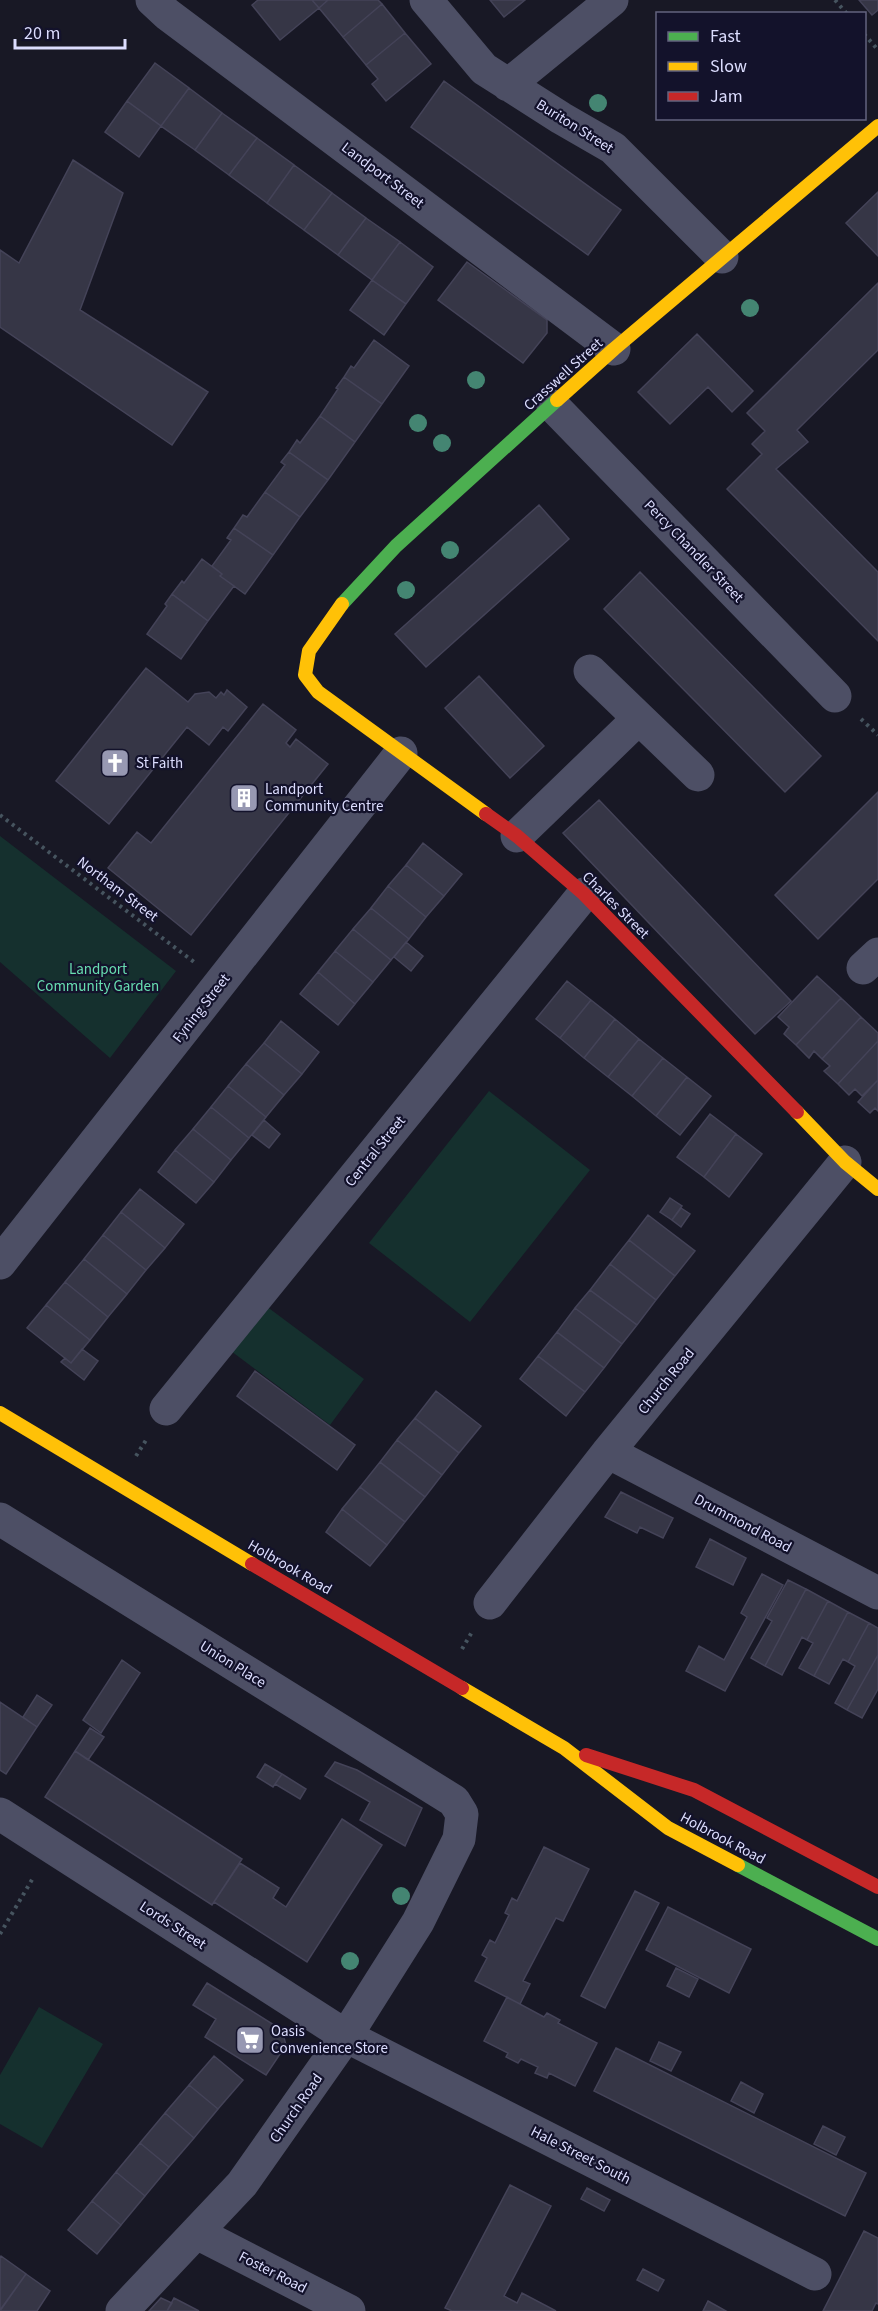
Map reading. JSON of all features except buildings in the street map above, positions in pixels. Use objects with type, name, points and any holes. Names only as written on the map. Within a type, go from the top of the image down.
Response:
[{"type":"street","name":"Buriton Street","points":[[426,0],[484,69],[613,148],[722,257]]},
{"type":"street","points":[[508,85],[612,0]]},
{"type":"street","name":"Landport Street","points":[[168,5],[614,350]]},
{"type":"street","name":"Crasswell Street","points":[[305,675],[309,651],[346,598],[396,546],[614,350],[878,126]]},
{"type":"street","name":"Percy Chandler Street","points":[[553,406],[836,696]]},
{"type":"street","points":[[590,671],[698,776]]},
{"type":"street","name":"Charles Street","points":[[305,675],[318,692],[516,836],[584,894],[846,1162],[878,1189]]},
{"type":"street","points":[[516,836],[638,719]]},
{"type":"street","name":"Fyning Street","points":[[0,1263],[401,753]]},
{"type":"street","name":"Central Street","points":[[166,1409],[584,894]]},
{"type":"street","name":"Church Road","points":[[490,1603],[608,1452],[846,1162]]},
{"type":"street","name":"Holbrook Road","points":[[0,1413],[564,1748],[668,1828],[878,1939]]},
{"type":"street","name":"Drummond Road","points":[[608,1452],[878,1593]]},
{"type":"street","name":"Union Place","points":[[0,1519],[454,1801],[462,1814]]},
{"type":"street","name":"Holbrook Road","points":[[564,1748],[694,1790],[878,1887]]},
{"type":"street","name":"Lords Street","points":[[0,1814],[346,2036]]},
{"type":"street","name":"Church Road","points":[[122,2311],[198,2234],[242,2184],[346,2036],[418,1922],[459,1839],[462,1814]]},
{"type":"street","name":"Hale Street South","points":[[346,2036],[815,2274]]},
{"type":"street","name":"Foster Road","points":[[198,2234],[349,2311]]},
{"type":"path","points":[[835,0],[845,12]]},
{"type":"path","points":[[866,36],[878,50]]},
{"type":"path","name":"Northam Street","points":[[0,815],[221,983]]},
{"type":"path","points":[[118,1485],[166,1409]]},
{"type":"path","points":[[444,1677],[490,1603]]},
{"type":"path","points":[[0,1934],[33,1878]]},
{"type":"green space","name":"Landport Community Garden","points":[[0,836],[176,971],[110,1058],[0,962]]},
{"type":"green space","points":[[489,1091],[590,1170],[470,1322],[369,1243]]},
{"type":"green space","points":[[266,1306],[364,1379],[330,1425],[231,1351]]},
{"type":"green space","points":[[39,2007],[103,2044],[42,2148],[0,2124],[0,2075]]},
{"type":"traffic: fast","points":[[342,604],[396,546],[557,400]]},
{"type":"traffic: fast","points":[[738,1865],[878,1939]]},
{"type":"traffic: slow","points":[[557,400],[878,126]]},
{"type":"traffic: slow","points":[[342,604],[309,651],[305,675],[318,692],[486,814]]},
{"type":"traffic: slow","points":[[797,1112],[845,1162],[878,1189]]},
{"type":"traffic: slow","points":[[0,1413],[252,1564]]},
{"type":"traffic: slow","points":[[462,1688],[564,1748],[668,1828],[738,1865]]},
{"type":"traffic: jam","points":[[486,814],[517,836],[584,894],[797,1112]]},
{"type":"traffic: jam","points":[[252,1564],[462,1688]]},
{"type":"traffic: jam","points":[[586,1755],[694,1790],[878,1887]]},
{"type":"place","name":"St Faith","points":[[115,763]]},
{"type":"place","name":"Landport Community Centre","points":[[244,798]]},
{"type":"place","name":"Oasis Convenience Store","points":[[250,2040]]}]
